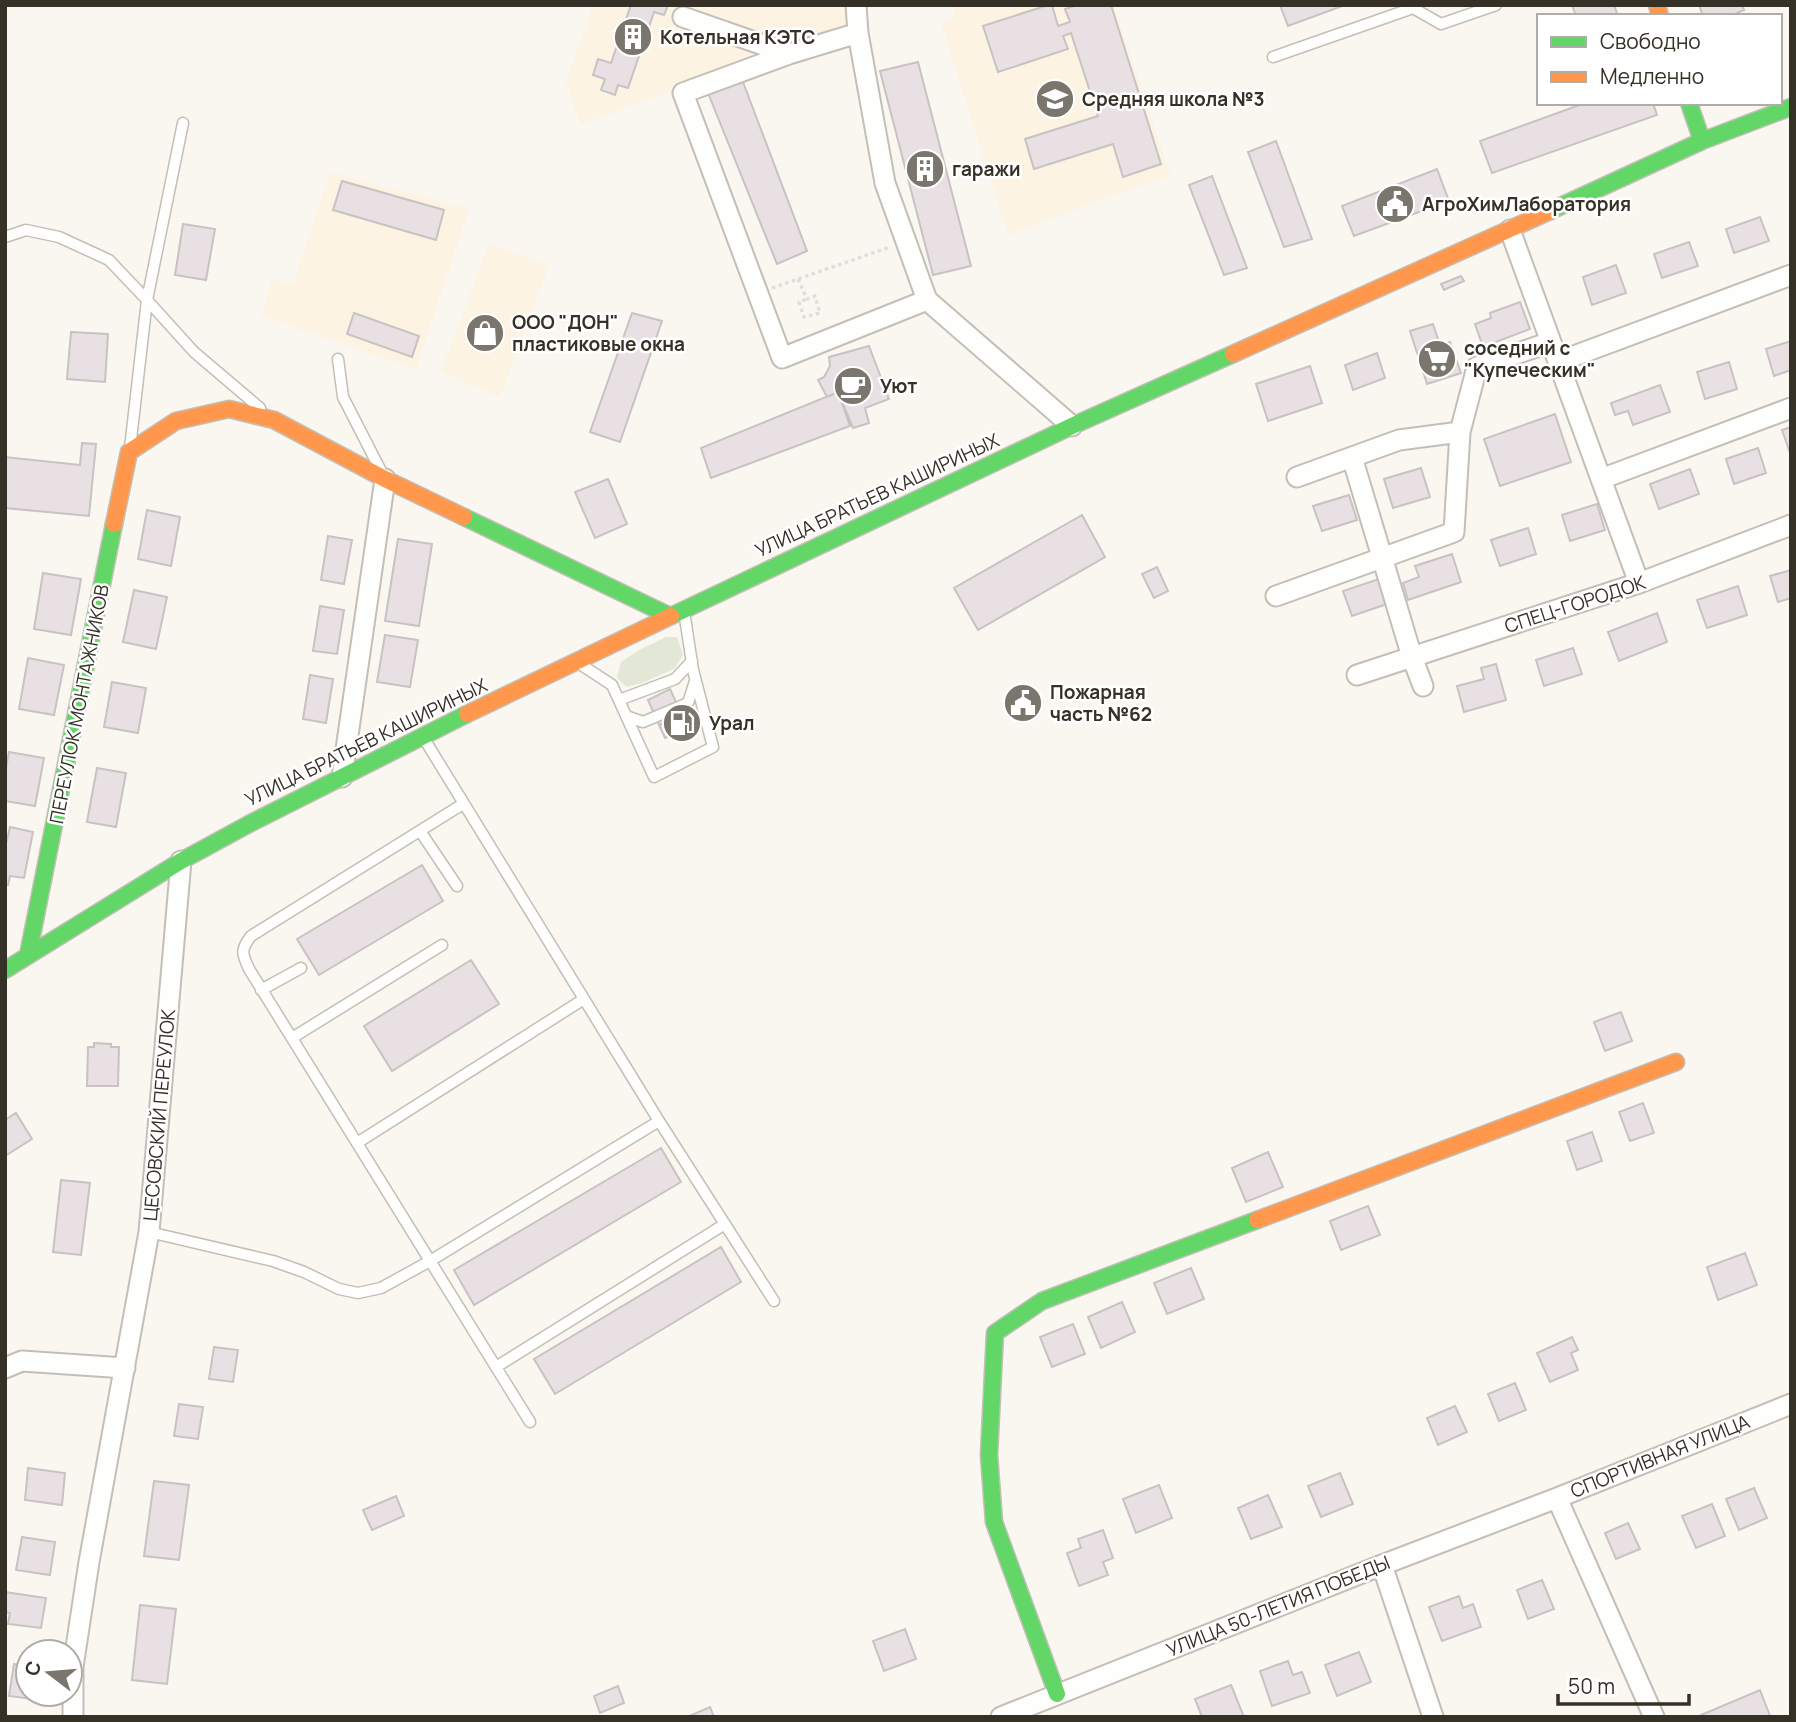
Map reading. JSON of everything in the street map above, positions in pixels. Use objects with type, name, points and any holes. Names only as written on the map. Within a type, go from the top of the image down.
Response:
[{"type":"street","points":[[856,5],[858,33],[885,183],[927,300],[1072,426]]},
{"type":"street","points":[[683,17],[789,54]]},
{"type":"street","points":[[858,33],[789,54],[682,93],[782,358],[927,300]]},
{"type":"street","points":[[1690,105],[1702,141]]},
{"type":"street","name":"УЛИЦА БРАТЬЕВ КАШИРИНЫХ","points":[[5,970],[181,861],[249,824],[677,613],[1072,426],[1702,141],[1791,107]]},
{"type":"street","points":[[1510,230],[1639,583]]},
{"type":"street","points":[[1558,362],[1791,275]]},
{"type":"street","points":[[1276,596],[1454,531],[1460,432],[1477,367],[1551,342]]},
{"type":"street","points":[[1601,478],[1791,408]]},
{"type":"street","points":[[130,452],[176,421],[229,410],[274,420],[385,479],[677,613]]},
{"type":"street","points":[[1297,477],[1399,440],[1460,432]]},
{"type":"street","name":"ПЕРЕУЛОК МОНТАЖНИКОВ","points":[[28,955],[130,452]]},
{"type":"street","points":[[1352,457],[1423,686]]},
{"type":"street","points":[[342,777],[385,479]]},
{"type":"street","name":"СПЕЦ-ГОРОДОК","points":[[1357,675],[1639,583],[1791,525]]},
{"type":"street","name":"ЦЕСОВСКИЙ ПЕРЕУЛОК","points":[[73,1717],[73,1667],[89,1562],[149,1232],[181,861]]},
{"type":"street","points":[[1057,1694],[994,1522],[989,1455],[995,1333],[1042,1301],[1676,1062]]},
{"type":"street","points":[[5,1368],[22,1361],[125,1368]]},
{"type":"street","name":"СПОРТИВНАЯ УЛИЦА","points":[[1654,1717],[1557,1498],[1791,1404]]},
{"type":"street","name":"УЛИЦА 50-ЛЕТИЯ ПОБЕДЫ","points":[[1012,1715],[1057,1694],[1557,1498]]},
{"type":"street","points":[[1382,1565],[1433,1717]]},
{"type":"lane","points":[[1272,57],[1413,8],[1441,24],[1496,5]]},
{"type":"lane","points":[[130,452],[146,300],[183,123]]},
{"type":"lane","points":[[5,237],[26,230],[59,237],[109,260],[194,352],[274,420]]},
{"type":"lane","points":[[338,359],[343,397],[385,479]]},
{"type":"lane","points":[[577,662],[612,685],[654,777],[713,747],[677,613]]},
{"type":"lane","points":[[619,700],[676,679],[692,661]]},
{"type":"lane","points":[[626,716],[643,722],[688,703],[695,679]]},
{"type":"lane","points":[[423,736],[659,1121],[774,1301]]},
{"type":"lane","points":[[463,804],[251,936],[243,946],[243,956],[261,990],[530,1422]]},
{"type":"lane","points":[[420,831],[457,886]]},
{"type":"lane","points":[[292,1038],[442,945]]},
{"type":"lane","points":[[261,990],[301,968]]},
{"type":"lane","points":[[357,1143],[584,999]]},
{"type":"lane","points":[[149,1232],[273,1261],[339,1289],[358,1293],[381,1288],[659,1121]]},
{"type":"lane","points":[[496,1367],[725,1224]]},
{"type":"path","points":[[758,293],[906,242]]},
{"type":"path","points":[[798,279],[807,299]]},
{"type":"path","points":[[815,296],[820,313],[804,317],[799,302],[807,299],[815,296]]},
{"type":"shaded area","points":[[593,5],[848,5],[849,26],[580,125],[566,81]]},
{"type":"shaded area","name":"Средняя школа №3","points":[[953,5],[1114,5],[1170,175],[1008,235],[941,23],[955,17]]},
{"type":"shaded area","points":[[330,172],[469,209],[416,369],[262,316],[272,279],[293,284]]},
{"type":"shaded area","points":[[489,243],[549,266],[500,397],[441,372]]},
{"type":"green space","points":[[666,637],[677,637],[683,655],[674,669],[627,687],[617,678],[621,662]]},
{"type":"building","name":"Котельная КЭТС","points":[[631,5],[668,5],[664,15],[654,12],[628,88],[618,85],[615,95],[601,90],[605,79],[593,75],[598,59],[611,63]]},
{"type":"building","points":[[1052,5],[1058,26],[1070,22],[1065,9],[1077,5],[1111,5],[1161,164],[1123,177],[1113,144],[1034,169],[1025,139],[1098,116],[1071,33],[1063,36],[1068,49],[998,72],[983,26]]},
{"type":"building","points":[[1280,5],[1345,5],[1288,26]]},
{"type":"building","points":[[1572,5],[1614,5],[1617,14],[1575,14]]},
{"type":"building","points":[[1699,5],[1742,5],[1744,10],[1735,14],[1702,14]]},
{"type":"building","name":"гаражи","points":[[918,62],[971,266],[933,275],[880,71]]},
{"type":"building","points":[[743,82],[807,251],[777,264],[708,93]]},
{"type":"building","points":[[1579,105],[1654,105],[1657,115],[1492,173],[1480,141]]},
{"type":"building","points":[[1276,141],[1312,239],[1284,247],[1248,152]]},
{"type":"building","name":"АгроХимЛаборатория","points":[[1437,169],[1449,201],[1354,236],[1342,206]]},
{"type":"building","points":[[1212,176],[1247,268],[1224,275],[1189,185]]},
{"type":"building","points":[[342,181],[444,210],[436,240],[333,210]]},
{"type":"building","points":[[1760,217],[1769,241],[1734,253],[1726,229]]},
{"type":"building","points":[[183,224],[215,229],[206,280],[175,275]]},
{"type":"building","points":[[1689,242],[1698,266],[1662,278],[1654,254]]},
{"type":"building","points":[[1616,265],[1626,293],[1592,305],[1583,277]]},
{"type":"building","points":[[1461,276],[1464,281],[1444,290],[1441,284]]},
{"type":"building","points":[[1520,302],[1530,329],[1483,347],[1475,324],[1491,318],[1490,313]]},
{"type":"building","points":[[354,313],[419,336],[412,357],[347,334]]},
{"type":"building","points":[[632,313],[662,321],[620,442],[590,432]]},
{"type":"building","name":"соседний с \"Купеческим\"","points":[[1433,324],[1440,345],[1450,342],[1461,373],[1427,384],[1410,331]]},
{"type":"building","points":[[71,332],[108,334],[105,382],[67,379]]},
{"type":"building","points":[[1791,341],[1791,370],[1774,376],[1766,349]]},
{"type":"building","name":"Уют","points":[[869,346],[889,399],[865,408],[869,423],[853,428],[838,392],[827,397],[818,380],[824,377],[830,366],[829,357]]},
{"type":"building","points":[[1377,353],[1385,378],[1353,390],[1345,365]]},
{"type":"building","points":[[1729,362],[1737,389],[1705,399],[1697,372]]},
{"type":"building","points":[[1310,366],[1322,403],[1268,421],[1256,384]]},
{"type":"building","points":[[1660,385],[1670,412],[1633,425],[1628,411],[1615,415],[1611,403]]},
{"type":"building","points":[[838,392],[850,426],[711,478],[701,448]]},
{"type":"building","points":[[1555,414],[1571,462],[1500,486],[1484,439]]},
{"type":"building","points":[[1791,427],[1791,456],[1782,430]]},
{"type":"building","points":[[82,443],[96,444],[89,516],[5,508],[5,457],[80,465]]},
{"type":"building","points":[[1758,448],[1766,473],[1734,484],[1726,459]]},
{"type":"building","points":[[1421,468],[1430,497],[1393,508],[1384,479]]},
{"type":"building","points":[[1690,469],[1699,494],[1659,509],[1650,484]]},
{"type":"building","points":[[608,479],[627,524],[595,538],[575,492]]},
{"type":"building","points":[[1349,495],[1357,520],[1322,531],[1313,506]]},
{"type":"building","points":[[1597,504],[1605,530],[1570,541],[1562,515]]},
{"type":"building","points":[[147,510],[180,517],[171,566],[138,559]]},
{"type":"building","points":[[1082,515],[1105,557],[978,630],[954,588]]},
{"type":"building","points":[[1528,528],[1536,554],[1500,566],[1491,540]]},
{"type":"building","points":[[328,536],[352,540],[344,584],[321,580]]},
{"type":"building","points":[[398,539],[432,544],[419,626],[385,621]]},
{"type":"building","points":[[1452,554],[1461,582],[1408,600],[1403,583],[1419,577],[1415,566]]},
{"type":"building","points":[[1157,567],[1168,591],[1154,598],[1142,574]]},
{"type":"building","points":[[1791,570],[1791,598],[1778,602],[1770,576]]},
{"type":"building","points":[[43,573],[81,579],[71,635],[34,629]]},
{"type":"building","points":[[1379,579],[1387,604],[1352,616],[1343,591]]},
{"type":"building","points":[[1738,586],[1747,615],[1707,628],[1697,600]]},
{"type":"building","points":[[134,590],[167,597],[156,649],[123,642]]},
{"type":"building","points":[[320,606],[344,610],[337,654],[313,651]]},
{"type":"building","points":[[1657,613],[1667,642],[1619,661],[1608,632]]},
{"type":"building","points":[[385,635],[418,640],[410,687],[377,682]]},
{"type":"building","points":[[1573,648],[1582,674],[1544,686],[1536,660]]},
{"type":"building","points":[[28,658],[64,665],[54,715],[19,709]]},
{"type":"building","points":[[1496,664],[1506,700],[1464,712],[1457,686],[1484,679],[1481,668]]},
{"type":"building","points":[[310,675],[333,679],[326,723],[303,719]]},
{"type":"building","points":[[112,682],[146,688],[138,733],[104,727]]},
{"type":"building","points":[[670,689],[682,715],[659,725],[648,700]]},
{"type":"building","points":[[682,715],[688,728],[665,738],[659,725]]},
{"type":"building","points":[[9,752],[44,758],[35,806],[5,801],[5,773]]},
{"type":"building","points":[[97,768],[126,773],[116,827],[87,822]]},
{"type":"building","points":[[10,827],[33,832],[24,878],[10,876],[8,885],[5,885],[5,839],[7,840]]},
{"type":"building","points":[[422,865],[443,901],[319,975],[297,939]]},
{"type":"building","points":[[471,960],[499,1004],[392,1071],[364,1026]]},
{"type":"building","points":[[1621,1012],[1632,1041],[1605,1051],[1594,1022]]},
{"type":"building","points":[[94,1043],[119,1047],[118,1086],[87,1086],[88,1047],[94,1047]]},
{"type":"building","points":[[1643,1103],[1654,1133],[1630,1141],[1619,1112]]},
{"type":"building","points":[[16,1113],[32,1139],[5,1156],[5,1120]]},
{"type":"building","points":[[1592,1132],[1602,1161],[1577,1170],[1567,1141]]},
{"type":"building","points":[[661,1148],[681,1182],[474,1305],[454,1270]]},
{"type":"building","points":[[1268,1152],[1283,1187],[1246,1202],[1232,1168]]},
{"type":"building","points":[[61,1180],[90,1183],[81,1255],[53,1252]]},
{"type":"building","points":[[1368,1206],[1380,1235],[1341,1250],[1330,1221]]},
{"type":"building","points":[[721,1247],[741,1282],[555,1394],[534,1359]]},
{"type":"building","points":[[1745,1253],[1757,1285],[1718,1300],[1707,1267]]},
{"type":"building","points":[[1191,1268],[1204,1299],[1167,1314],[1154,1283]]},
{"type":"building","points":[[1122,1302],[1135,1332],[1101,1348],[1088,1317]]},
{"type":"building","points":[[1073,1324],[1085,1354],[1052,1367],[1040,1337]]},
{"type":"building","points":[[1572,1337],[1578,1350],[1571,1353],[1578,1370],[1550,1382],[1537,1353]]},
{"type":"building","points":[[214,1347],[238,1350],[233,1382],[209,1379]]},
{"type":"building","points":[[1515,1383],[1526,1410],[1499,1421],[1488,1394]]},
{"type":"building","points":[[179,1404],[203,1407],[198,1439],[174,1436]]},
{"type":"building","points":[[1455,1406],[1467,1432],[1438,1445],[1427,1418]]},
{"type":"building","points":[[28,1468],[65,1473],[62,1505],[25,1500]]},
{"type":"building","points":[[1340,1473],[1353,1504],[1321,1517],[1308,1486]]},
{"type":"building","points":[[154,1481],[189,1485],[179,1560],[144,1556]]},
{"type":"building","points":[[1159,1485],[1172,1518],[1136,1533],[1123,1499]]},
{"type":"building","points":[[1754,1488],[1767,1518],[1739,1530],[1726,1499]]},
{"type":"building","points":[[1268,1495],[1282,1527],[1251,1539],[1238,1508]]},
{"type":"building","points":[[396,1496],[404,1516],[372,1530],[363,1510]]},
{"type":"building","points":[[1712,1504],[1725,1536],[1696,1548],[1682,1516]]},
{"type":"building","points":[[1628,1523],[1640,1549],[1616,1559],[1605,1533]]},
{"type":"building","points":[[1103,1530],[1113,1558],[1103,1562],[1108,1575],[1079,1586],[1067,1553],[1081,1548],[1078,1539]]},
{"type":"building","points":[[22,1537],[55,1542],[50,1575],[16,1570]]},
{"type":"building","points":[[1542,1580],[1554,1609],[1528,1619],[1517,1590]]},
{"type":"building","points":[[5,1592],[46,1598],[41,1628],[8,1624],[10,1613],[5,1612]]},
{"type":"building","points":[[1459,1596],[1463,1608],[1473,1604],[1481,1627],[1442,1641],[1429,1607]]},
{"type":"building","points":[[140,1605],[176,1609],[167,1684],[132,1680]]},
{"type":"building","points":[[905,1629],[916,1659],[884,1671],[873,1641]]},
{"type":"building","points":[[1359,1652],[1371,1682],[1337,1696],[1325,1665]]},
{"type":"building","points":[[1288,1661],[1293,1675],[1302,1672],[1310,1693],[1272,1706],[1260,1671]]},
{"type":"building","points":[[14,1664],[14,1697],[9,1696]]},
{"type":"building","points":[[1231,1685],[1244,1717],[1202,1717],[1195,1699]]},
{"type":"building","points":[[618,1686],[624,1703],[600,1713],[594,1696]]},
{"type":"building","points":[[1760,1690],[1770,1716],[1701,1715]]},
{"type":"building","points":[[710,1707],[714,1717],[687,1717]]},
{"type":"traffic: fast","points":[[1690,105],[1702,141]]},
{"type":"traffic: fast","points":[[1550,211],[1702,141],[1791,107]]},
{"type":"traffic: fast","points":[[671,616],[1072,426],[1233,354]]},
{"type":"traffic: fast","points":[[464,517],[670,616]]},
{"type":"traffic: fast","points":[[28,955],[114,524]]},
{"type":"traffic: fast","points":[[5,970],[181,861],[467,714]]},
{"type":"traffic: fast","points":[[1057,1694],[994,1522],[989,1455],[995,1333],[1042,1301],[1257,1220]]},
{"type":"traffic: slow","points":[[1657,5],[1659,14]]},
{"type":"traffic: slow","points":[[1233,354],[1550,211]]},
{"type":"traffic: slow","points":[[114,524],[129,452],[176,421],[229,409],[274,420],[464,517]]},
{"type":"traffic: slow","points":[[467,714],[671,616]]},
{"type":"traffic: slow","points":[[1257,1220],[1676,1062]]},
{"type":"place","name":"Котельная КЭТС","points":[[633,37]]},
{"type":"place","name":"Средняя школа №3","points":[[1055,99]]},
{"type":"place","name":"гаражи","points":[[925,169]]},
{"type":"place","name":"АгроХимЛаборатория","points":[[1395,204]]},
{"type":"place","name":"ООО \"ДОН\" пластиковые окна","points":[[485,333]]},
{"type":"place","name":"соседний с \"Купеческим\"","points":[[1437,359]]},
{"type":"place","name":"Уют","points":[[853,386]]},
{"type":"place","name":"Пожарная часть №62","points":[[1023,703]]},
{"type":"place","name":"Урал","points":[[682,723]]}]
